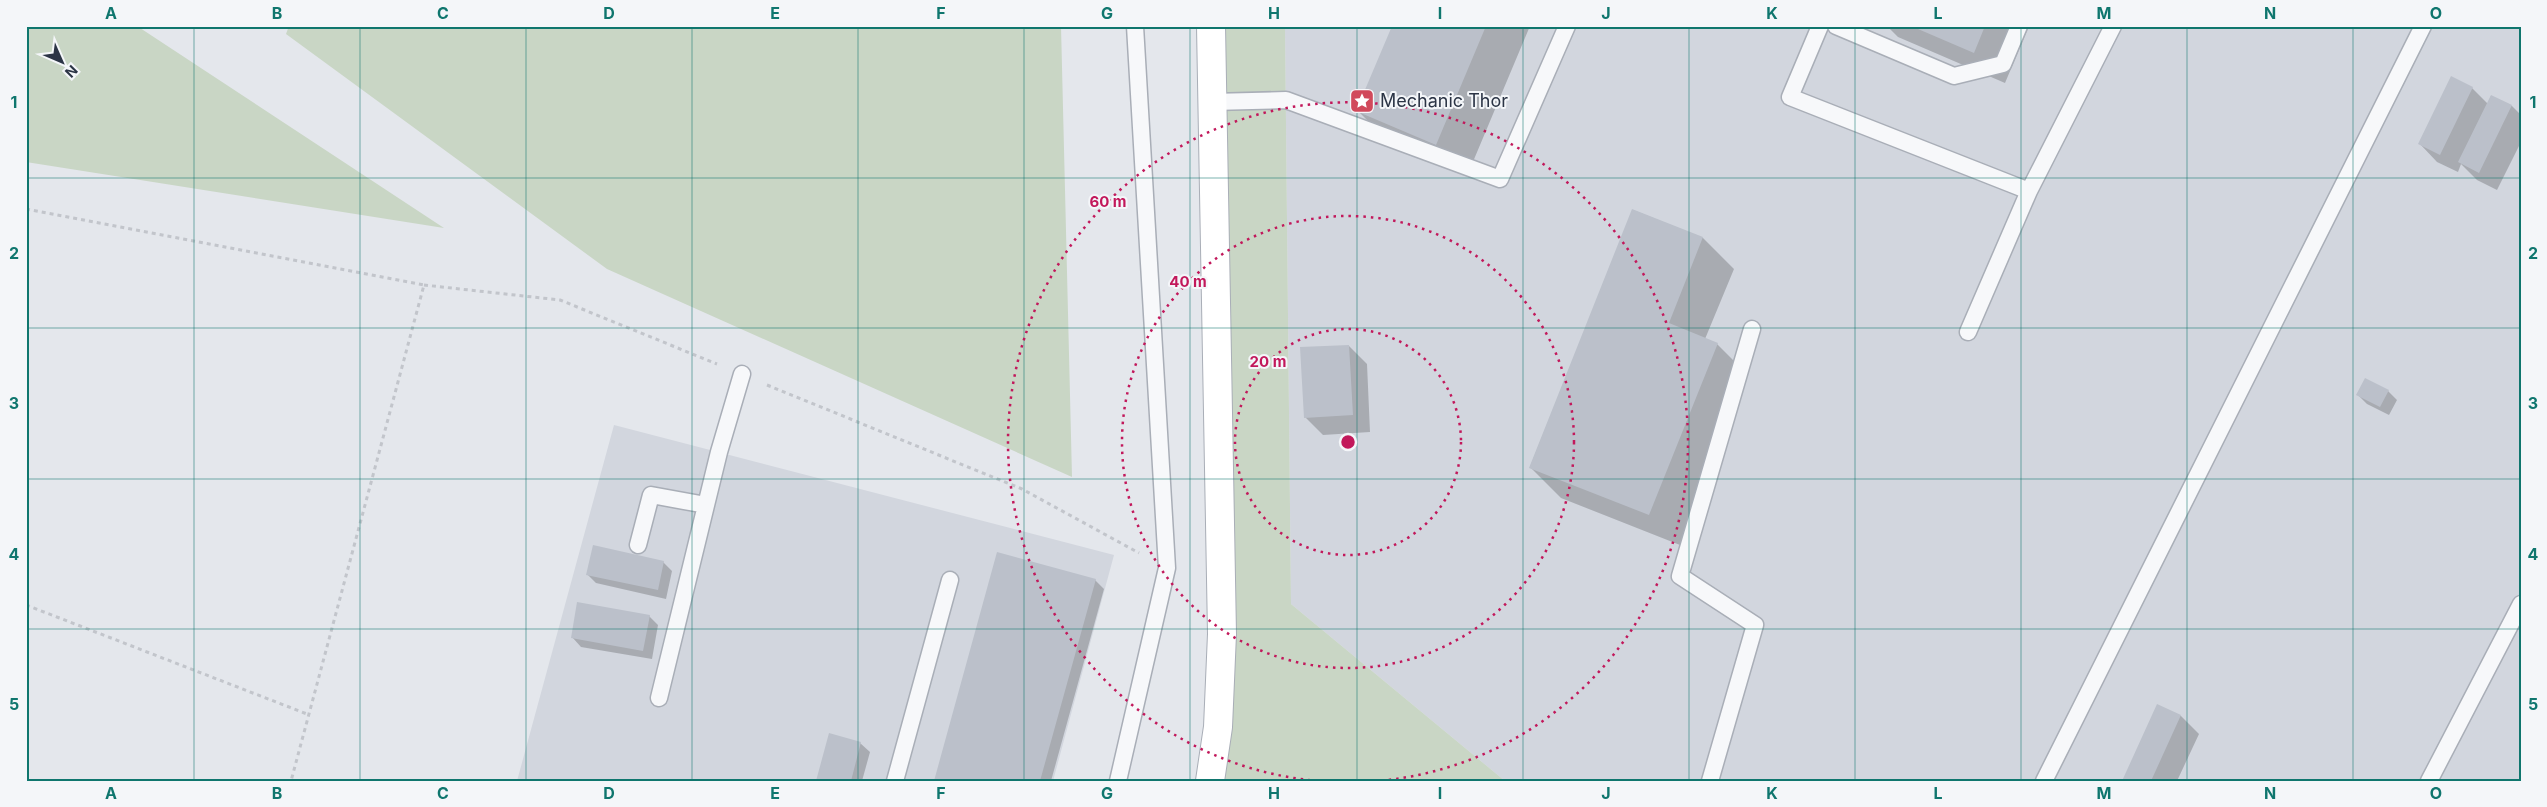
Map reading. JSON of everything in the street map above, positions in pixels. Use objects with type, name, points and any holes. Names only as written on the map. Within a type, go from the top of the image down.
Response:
[{"type":"main road","points":[[1210,781],[1218,728],[1222,634],[1211,26]]},
{"type":"lane","points":[[1118,781],[1166,568],[1135,26]]},
{"type":"lane","points":[[1212,102],[1286,100],[1500,179],[1567,26]]},
{"type":"lane","points":[[1820,26],[1790,97],[2029,191]]},
{"type":"lane","points":[[1836,26],[1954,76],[2003,64],[2019,26]]},
{"type":"lane","points":[[1968,332],[2029,191],[2113,26]]},
{"type":"lane","points":[[2044,781],[2423,26]]},
{"type":"lane","points":[[1710,781],[1754,625],[1680,576],[1752,329]]},
{"type":"lane","points":[[660,698],[706,505],[742,374]]},
{"type":"lane","points":[[638,545],[651,495],[706,505]]},
{"type":"lane","points":[[895,781],[950,580]]},
{"type":"lane","points":[[2429,781],[2521,604]]},
{"type":"path","points":[[26,209],[424,285],[560,300],[1022,489],[1166,568]]},
{"type":"path","points":[[291,781],[307,714],[424,285]]},
{"type":"path","points":[[26,605],[307,714]]},
{"type":"shaded area","points":[[1285,26],[2521,26],[2521,781],[1505,781],[1291,604]]},
{"type":"shaded area","points":[[614,425],[1114,555],[1053,781],[517,781]]},
{"type":"green space","points":[[26,26],[137,26],[444,228],[26,162]]},
{"type":"green space","points":[[289,26],[1061,26],[1072,477],[607,269],[286,34]]},
{"type":"green space","points":[[1211,26],[1285,26],[1291,604],[1505,781],[1210,781]]},
{"type":"building","points":[[1392,26],[1486,26],[1436,145],[1356,111]]},
{"type":"building","points":[[1911,26],[1985,26],[1974,53]]},
{"type":"building","points":[[2451,76],[2473,87],[2440,155],[2418,144]]},
{"type":"building","points":[[2491,95],[2512,105],[2479,173],[2458,162]]},
{"type":"building","points":[[1632,209],[1703,237],[1669,323],[1718,343],[1649,515],[1529,468]]},
{"type":"building","points":[[1349,345],[1353,415],[1304,418],[1300,347]]},
{"type":"building","points":[[2365,378],[2389,390],[2380,407],[2356,395]]},
{"type":"building","points":[[593,545],[664,561],[658,590],[586,575]]},
{"type":"building","points":[[997,552],[1096,579],[1040,781],[934,781]]},
{"type":"building","points":[[577,602],[650,615],[643,651],[571,638]]},
{"type":"building","points":[[2157,704],[2181,715],[2151,781],[2122,781]]},
{"type":"building","points":[[829,733],[861,742],[851,781],[816,781]]},
{"type":"place","name":"Mechanic Thor","points":[[1362,101]]}]
